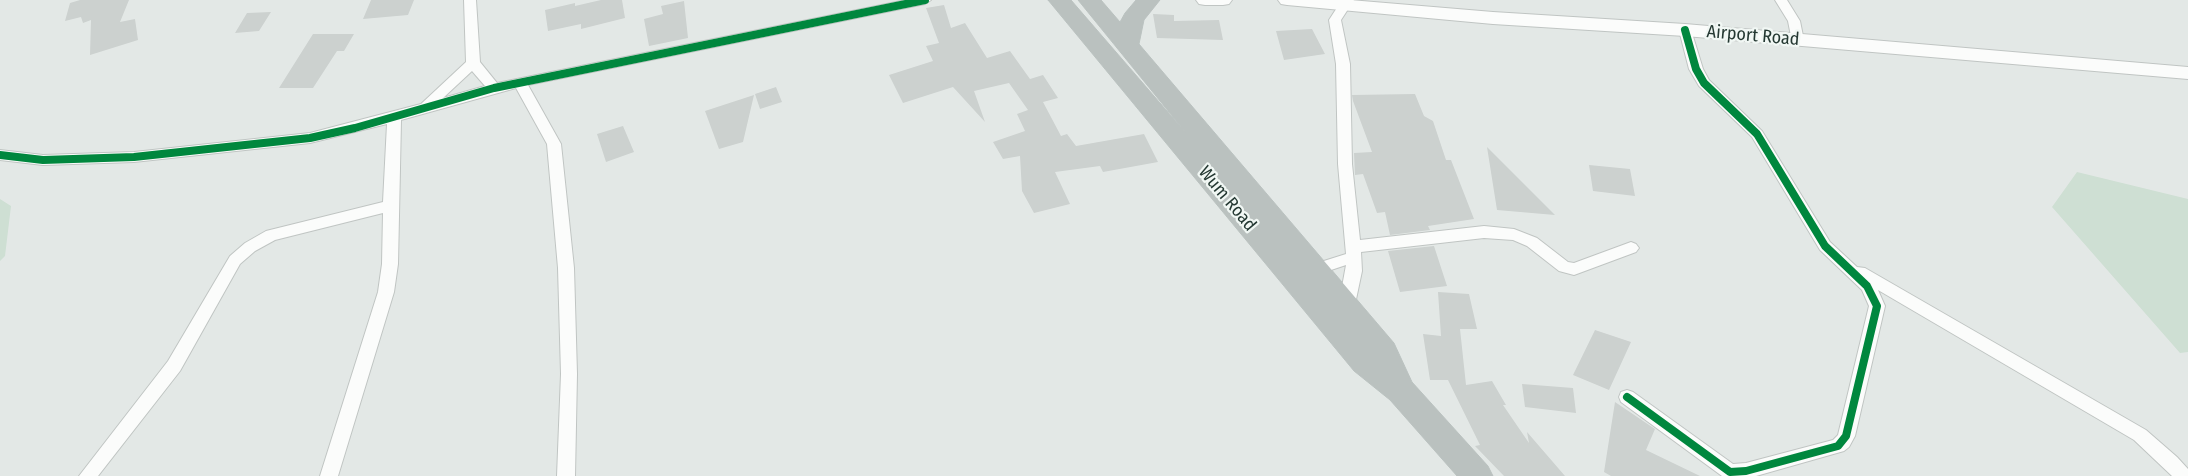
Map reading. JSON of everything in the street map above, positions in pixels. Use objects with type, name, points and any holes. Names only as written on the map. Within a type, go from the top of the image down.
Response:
[{"type":"highway","name":"Wum Road","points":[[1089,0],[1383,352],[1401,391]]},
{"type":"highway","points":[[1127,45],[1133,18],[1149,0]]},
{"type":"highway","name":"Wum Road","points":[[1063,1],[1365,362],[1401,391],[1477,476]]},
{"type":"main road","points":[[1205,0],[1223,0]]},
{"type":"main road","name":"Airport Road","points":[[1287,0],[1685,30],[2188,73]]},
{"type":"street","points":[[470,0],[473,63],[494,88]]},
{"type":"street","points":[[0,155],[43,160],[153,155],[310,138],[494,88],[925,0]]},
{"type":"street","points":[[1781,0],[1794,21],[1798,40]]},
{"type":"street","points":[[1345,3],[1335,20],[1343,64],[1346,164],[1354,252],[1354,271],[1346,309]]},
{"type":"street","points":[[1628,397],[1730,472],[1746,471],[1838,446],[1844,442],[1846,436],[1877,306],[1873,294],[1867,286],[1824,246],[1757,134],[1704,83],[1696,69],[1685,30]]},
{"type":"street","points":[[426,106],[473,63]]},
{"type":"street","points":[[520,83],[554,144],[566,268],[569,374],[566,476]]},
{"type":"street","points":[[329,476],[386,292],[390,264],[390,206],[394,116]]},
{"type":"street","points":[[88,476],[174,366],[235,260],[250,247],[271,235],[390,206]]},
{"type":"street","points":[[1314,270],[1354,252],[1484,232],[1514,235],[1532,242],[1564,267],[1586,266],[1631,248]]},
{"type":"street","points":[[1836,258],[2140,435],[2171,462],[2183,476]]},
{"type":"green space","points":[[2077,172],[2188,199],[2188,352],[2180,353],[2052,207]]},
{"type":"green space","points":[[0,199],[11,206],[5,256],[0,261]]},
{"type":"building","points":[[80,0],[129,0],[120,22],[135,19],[138,40],[90,55],[91,20],[83,23],[81,17],[65,21],[70,3]]},
{"type":"building","points":[[371,0],[414,0],[408,15],[363,19]]},
{"type":"building","points":[[601,0],[622,0],[625,18],[581,29],[581,24],[548,31],[545,10],[575,3],[575,6]]},
{"type":"building","points":[[684,1],[688,38],[649,46],[644,19],[663,14],[661,6]]},
{"type":"building","points":[[944,5],[951,28],[965,23],[987,58],[1010,51],[1030,79],[1043,75],[1058,98],[1043,102],[1061,136],[1067,134],[1076,146],[1144,134],[1158,162],[1103,172],[1100,166],[1055,172],[1070,204],[1034,213],[1022,191],[1020,156],[1003,159],[993,142],[1025,131],[1017,114],[1028,110],[1009,83],[974,91],[985,122],[953,87],[903,103],[889,75],[933,61],[926,46],[939,43],[926,8]]},
{"type":"building","points":[[271,12],[259,31],[235,33],[247,13]]},
{"type":"building","points":[[1153,14],[1174,15],[1174,21],[1219,20],[1223,40],[1157,38]]},
{"type":"building","points":[[1312,29],[1325,54],[1284,60],[1276,31]]},
{"type":"building","points":[[313,34],[354,34],[344,51],[337,51],[313,88],[279,88]]},
{"type":"building","points":[[776,87],[782,102],[760,109],[755,94]]},
{"type":"building","points":[[1415,94],[1424,116],[1433,121],[1446,160],[1451,160],[1474,219],[1428,226],[1430,230],[1390,235],[1385,212],[1377,213],[1363,174],[1355,175],[1354,153],[1372,152],[1352,95]]},
{"type":"building","points":[[754,95],[743,142],[719,149],[705,111]]},
{"type":"building","points":[[623,126],[634,152],[606,162],[597,134]]},
{"type":"building","points":[[1487,147],[1555,215],[1497,210]]},
{"type":"building","points":[[1589,165],[1630,169],[1635,196],[1593,191]]},
{"type":"building","points":[[1434,246],[1447,286],[1400,292],[1388,251]]},
{"type":"building","points":[[1438,292],[1469,294],[1477,329],[1460,329],[1466,385],[1492,381],[1506,405],[1503,405],[1529,443],[1527,432],[1565,476],[1504,476],[1475,446],[1480,445],[1448,380],[1430,380],[1423,334],[1441,336]]},
{"type":"building","points":[[1595,330],[1631,342],[1609,390],[1573,375]]},
{"type":"building","points":[[1522,384],[1573,388],[1576,413],[1525,407]]},
{"type":"building","points":[[1615,402],[1655,429],[1646,450],[1700,476],[1611,476],[1604,472]]},
{"type":"cycle path","points":[[0,155],[43,160],[134,157],[310,138],[355,128],[494,88],[925,0]]},
{"type":"cycle path","points":[[1627,397],[1730,472],[1746,471],[1838,446],[1846,436],[1877,306],[1867,286],[1825,246],[1757,134],[1704,83],[1696,69],[1685,30]]}]
